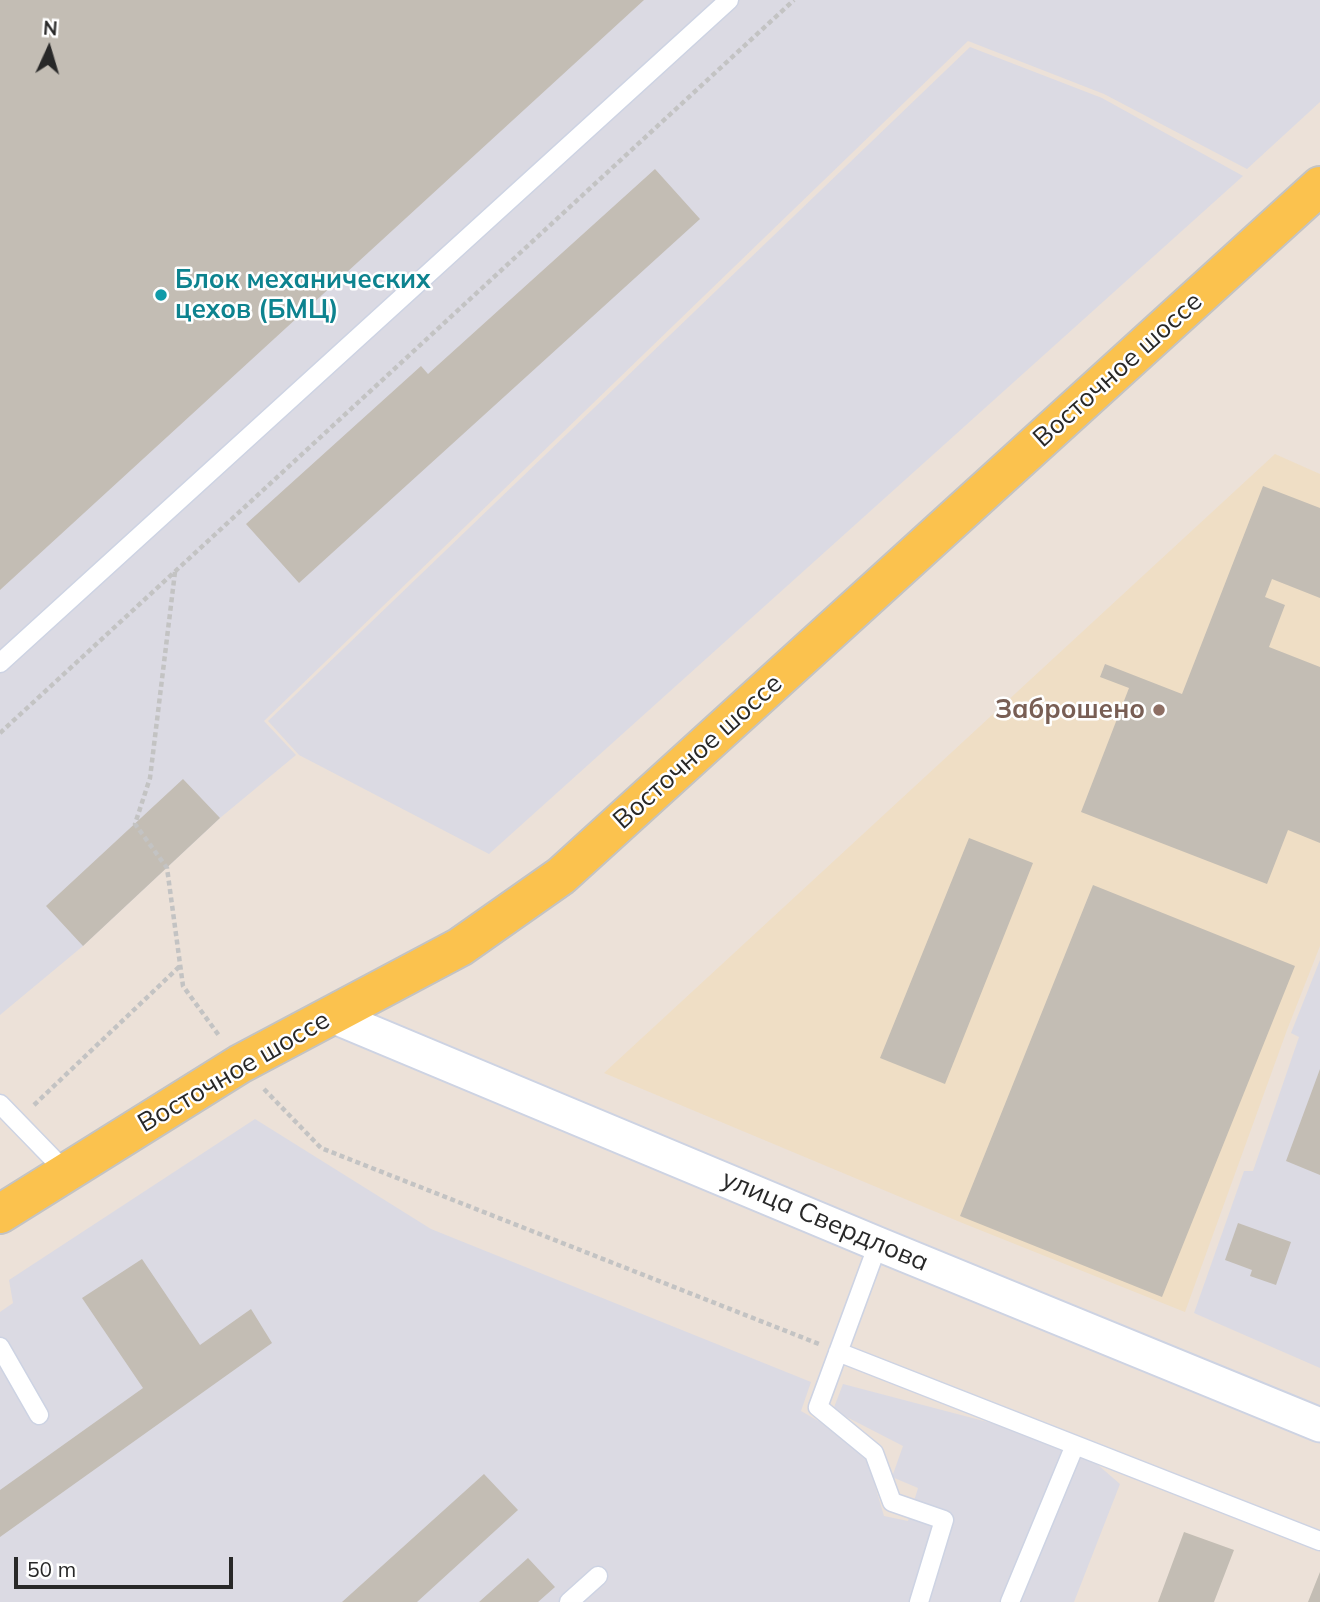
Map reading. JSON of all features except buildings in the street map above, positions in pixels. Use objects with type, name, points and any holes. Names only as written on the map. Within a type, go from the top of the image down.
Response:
[{"type":"main road","name":"Восточное шоссе","points":[[0,1214],[240,1064],[460,947],[561,876],[1320,186]]},
{"type":"street","name":"улица Свердлова","points":[[330,1015],[1320,1425]]},
{"type":"lane","points":[[0,663],[729,0]]},
{"type":"lane","points":[[0,1104],[66,1172]]},
{"type":"lane","points":[[878,1244],[818,1407],[874,1452],[892,1502],[944,1520],[919,1602]]},
{"type":"lane","points":[[0,1347],[39,1415]]},
{"type":"lane","points":[[838,1352],[1320,1541]]},
{"type":"lane","points":[[1010,1602],[1074,1445]]},
{"type":"lane","points":[[569,1602],[598,1576]]},
{"type":"path","points":[[0,733],[794,0]]},
{"type":"path","points":[[17,1121],[180,966]]},
{"type":"shaded area","points":[[0,0],[1320,0],[1320,102],[1247,169],[1104,94],[968,41],[264,721],[296,755],[220,818],[83,946],[0,1015]]},
{"type":"shaded area","points":[[970,47],[1102,98],[1243,176],[489,854],[299,755],[268,721]]},
{"type":"shaded area","name":"Заброшено","points":[[1275,454],[1320,474],[1320,946],[1185,1312],[960,1222],[604,1073]]},
{"type":"shaded area","points":[[1320,960],[1320,1368],[1194,1313],[1244,1171],[1253,1171],[1299,1037],[1291,1033]]},
{"type":"shaded area","points":[[255,1119],[431,1229],[811,1382],[801,1411],[834,1430],[867,1459],[884,1516],[908,1521],[918,1488],[892,1477],[903,1446],[833,1410],[843,1384],[1075,1445],[1120,1484],[1074,1602],[0,1602],[0,1312],[13,1303],[9,1280]]},
{"type":"place","name":"Блок механических цехов (БМЦ)","points":[[161,295]]},
{"type":"place","name":"Заброшено","points":[[1159,710]]}]
